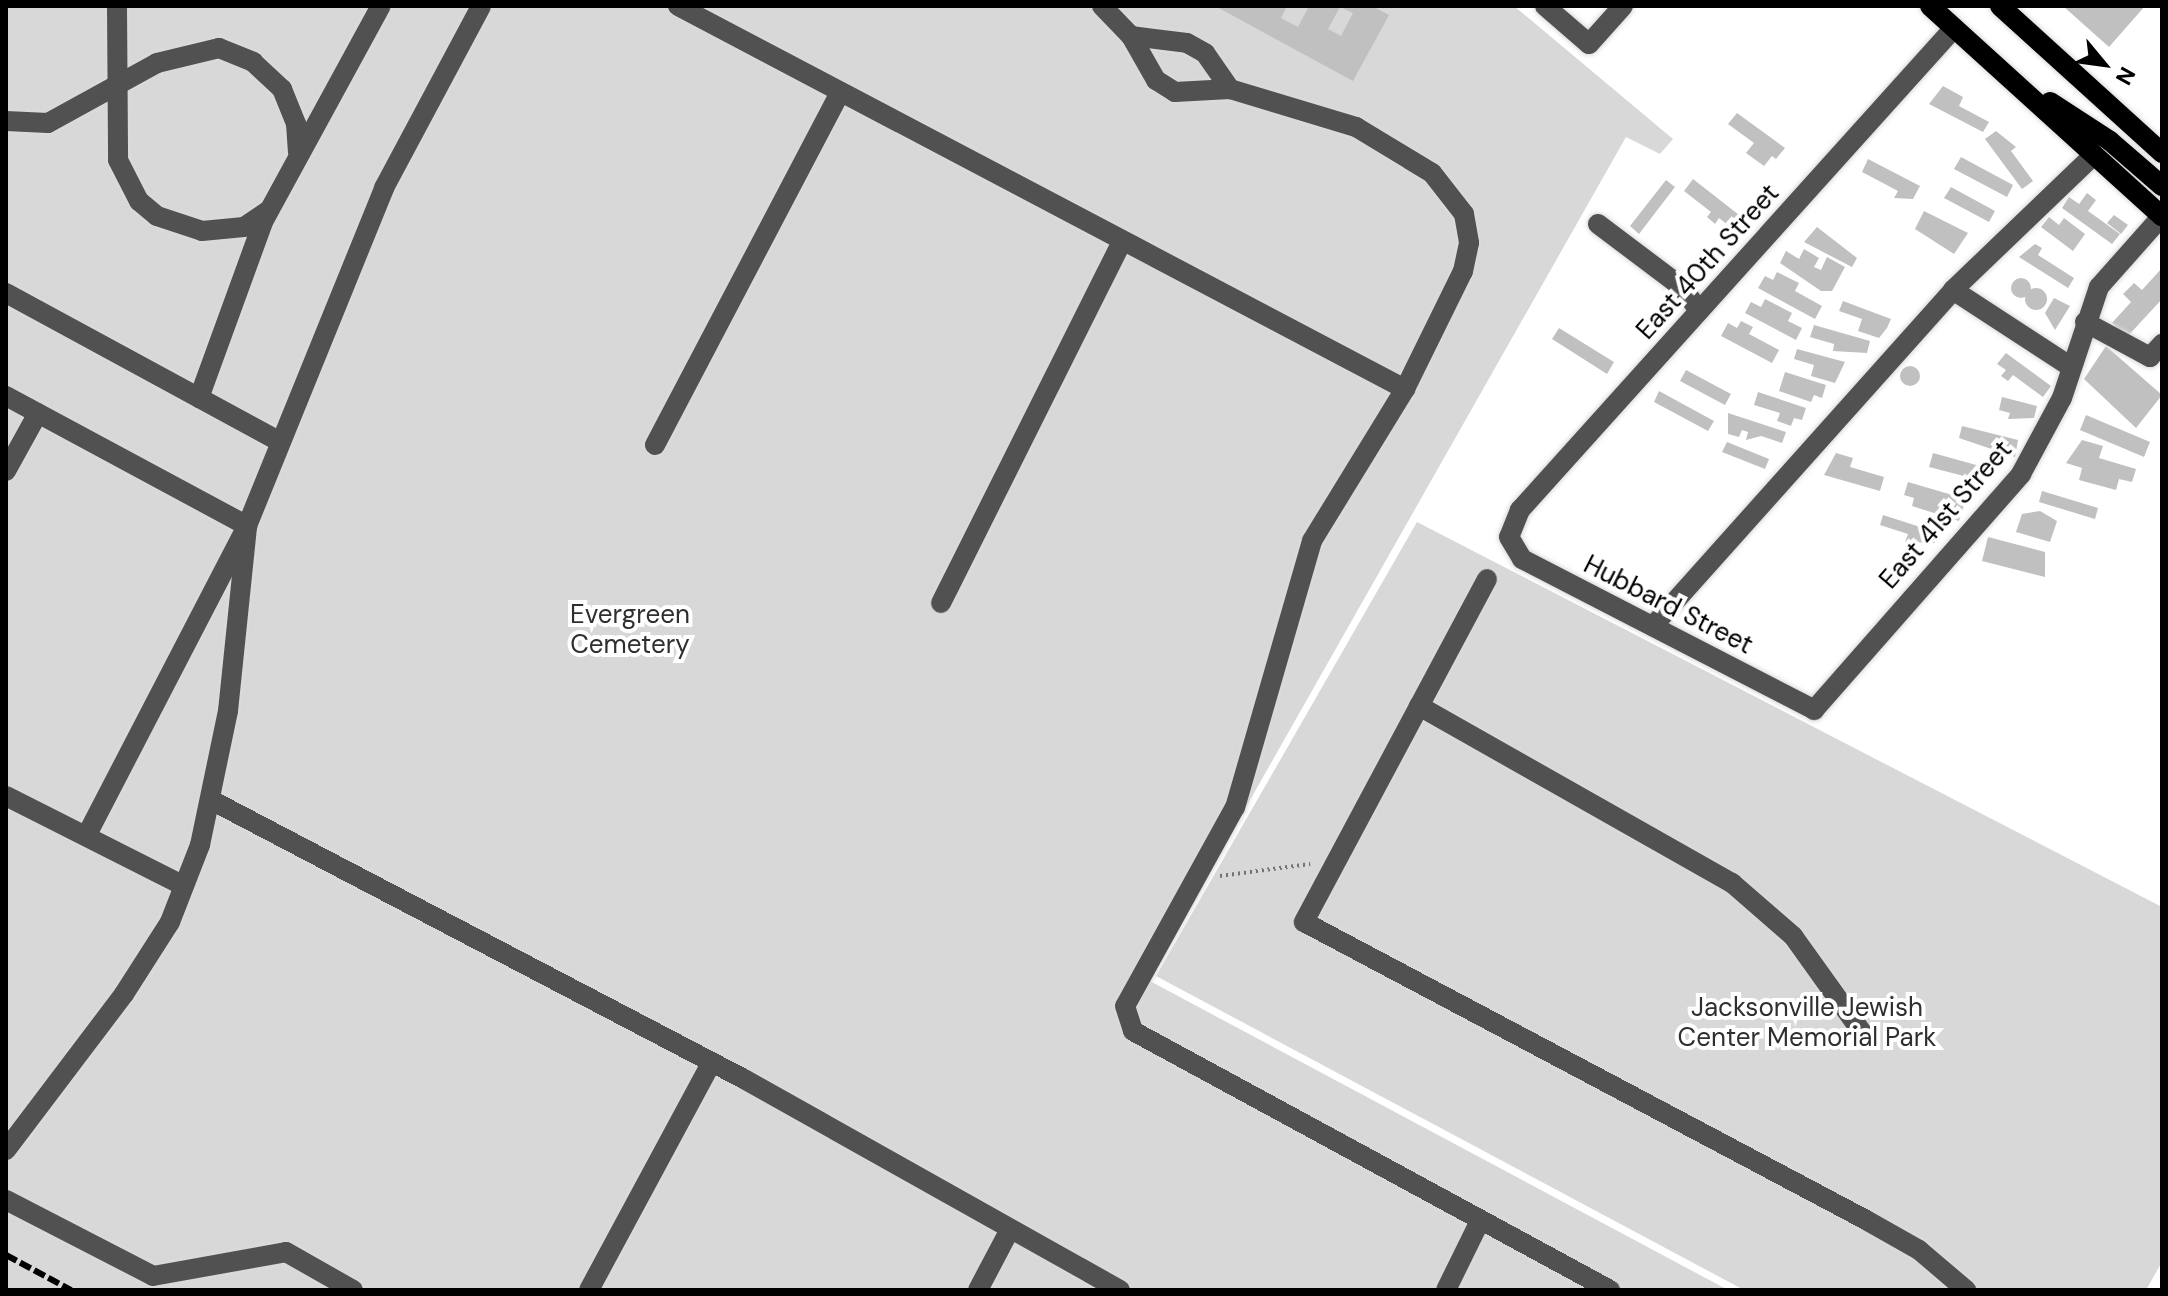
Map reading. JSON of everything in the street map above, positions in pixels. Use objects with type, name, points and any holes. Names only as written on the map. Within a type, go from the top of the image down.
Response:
[{"type":"main road","points":[[1930,6],[2162,216]]},
{"type":"main road","points":[[2000,6],[2162,153]]},
{"type":"main road","points":[[2003,72],[2110,141],[2162,186]]},
{"type":"street","points":[[117,6],[118,160],[126,182],[148,208],[202,231],[244,227],[268,211]]},
{"type":"street","points":[[199,398],[268,211],[381,6]]},
{"type":"street","points":[[86,836],[247,526],[384,188],[481,6]]},
{"type":"street","points":[[678,6],[839,95],[1405,389]]},
{"type":"street","points":[[1102,6],[1131,36],[1156,80],[1175,92],[1230,89],[1356,127],[1432,173],[1464,214],[1469,243],[1463,271],[1405,389],[1312,541],[1235,807],[1125,1006],[1133,1031],[1610,1290]]},
{"type":"street","points":[[1545,6],[1589,44],[1623,6]]},
{"type":"street","name":"East 40th Street","points":[[1509,537],[1520,510],[1954,28]]},
{"type":"street","points":[[1131,36],[1187,43],[1205,53],[1230,89]]},
{"type":"street","points":[[6,121],[48,123],[182,54],[219,48],[239,55],[282,89],[296,124],[298,152]]},
{"type":"street","points":[[655,445],[839,95]]},
{"type":"street","points":[[1653,626],[1953,290],[2094,155]]},
{"type":"street","name":"East 41st Street","points":[[1814,710],[2021,474],[2047,433],[2099,287],[2162,216]]},
{"type":"street","points":[[1598,224],[1683,288],[1699,311]]},
{"type":"street","points":[[941,603],[1122,242]]},
{"type":"street","points":[[1953,290],[2071,367]]},
{"type":"street","points":[[6,293],[280,442]]},
{"type":"street","points":[[2085,322],[2150,357],[2162,344]]},
{"type":"street","points":[[6,396],[247,526]]},
{"type":"street","points":[[6,471],[38,413]]},
{"type":"street","points":[[6,1150],[151,956],[184,886],[211,800],[228,711],[247,526]]},
{"type":"street","name":"Hubbard Street","points":[[1509,537],[1522,559],[1814,710]]},
{"type":"street","points":[[1487,579],[1304,922],[1866,1220],[1919,1250],[1966,1290]]},
{"type":"street","points":[[1419,706],[1732,883],[1793,936],[1866,1038]]},
{"type":"street","points":[[6,796],[184,886]]},
{"type":"street","points":[[211,800],[712,1062],[1008,1233],[1120,1290]]},
{"type":"street","points":[[589,1290],[712,1062]]},
{"type":"street","points":[[6,1200],[153,1276],[286,1252],[353,1290]]},
{"type":"street","points":[[1446,1290],[1480,1221]]},
{"type":"street","points":[[978,1290],[1008,1233]]},
{"type":"path","points":[[1198,874],[1237,877],[1339,856]]},
{"type":"green space","name":"Evergreen Cemetery","points":[[6,6],[1514,6],[1673,139],[1660,154],[1626,137],[1148,980],[1728,1290],[6,1290]]},
{"type":"green space","name":"Jacksonville Jewish Center Memorial Park","points":[[1417,522],[2162,907],[2162,1262],[2146,1290],[1744,1290],[1156,976]]},
{"type":"building","points":[[1215,6],[1287,6],[1281,18],[1298,27],[1309,6],[1372,6],[1389,15],[1353,81]],"holes":[[[1340,7],[1353,13],[1341,36],[1328,29]]]},
{"type":"building","points":[[2063,6],[2145,6],[2109,47]]},
{"type":"building","points":[[1943,86],[1963,97],[1959,106],[1989,122],[1983,132],[1929,104]]},
{"type":"building","points":[[1737,113],[1785,148],[1776,159],[1772,156],[1764,166],[1746,153],[1754,143],[1728,124]]},
{"type":"building","points":[[1996,131],[2016,147],[2011,151],[2033,181],[2022,189],[1985,139]]},
{"type":"building","points":[[1961,157],[2013,185],[2007,197],[1954,169]]},
{"type":"building","points":[[1868,159],[1920,186],[1913,199],[1894,198],[1898,191],[1862,172]]},
{"type":"building","points":[[1693,179],[1748,222],[1739,234],[1719,218],[1715,224],[1707,217],[1711,212],[1684,191]]},
{"type":"building","points":[[1666,180],[1675,187],[1639,234],[1630,226]]},
{"type":"building","points":[[1951,187],[1995,211],[1989,222],[1944,198]]},
{"type":"building","points":[[2087,193],[2096,200],[2088,211],[2120,234],[2112,244],[2062,208],[2069,197],[2079,204]]},
{"type":"building","points":[[1924,211],[1968,233],[1954,254],[1915,229]]},
{"type":"building","points":[[2114,215],[2128,225],[2121,234],[2107,223]]},
{"type":"building","points":[[2049,217],[2059,225],[2064,218],[2085,234],[2073,251],[2041,227]]},
{"type":"building","points":[[1817,227],[1857,258],[1852,267],[1804,242]]},
{"type":"building","points":[[2035,244],[2042,248],[2038,255],[2074,278],[2068,288],[2019,257]]},
{"type":"building","points":[[1804,249],[1819,258],[1814,267],[1821,270],[1827,257],[1845,267],[1832,291],[1821,291],[1780,263],[1786,251],[1799,259]]},
{"type":"building","points":[[2162,268],[2162,299],[2127,337],[2112,323],[2131,302],[2123,294],[2134,283],[2142,290]]},
{"type":"building","points":[[1777,272],[1799,283],[1795,291],[1822,306],[1815,319],[1758,288],[1765,276],[1773,280]]},
{"type":"building","points":[[2017,278],[2025,278],[2031,288],[2025,298],[2017,298],[2011,292],[2011,284]]},
{"type":"building","points":[[2032,288],[2040,288],[2047,299],[2040,310],[2032,310],[2025,303],[2025,295]]},
{"type":"building","points":[[2054,298],[2070,306],[2055,330],[2045,313]]},
{"type":"building","points":[[1765,299],[1792,313],[1788,321],[1802,328],[1796,340],[1745,313],[1751,302],[1761,307]]},
{"type":"building","points":[[1843,301],[1891,319],[1879,338],[1858,331],[1862,319],[1839,311]]},
{"type":"building","points":[[1741,321],[1753,327],[1749,334],[1779,350],[1772,363],[1721,336],[1728,323],[1737,328]]},
{"type":"building","points":[[1814,325],[1870,341],[1867,353],[1833,351],[1834,344],[1810,337]]},
{"type":"building","points":[[1559,328],[1614,362],[1607,374],[1552,339]]},
{"type":"building","points":[[2106,346],[2162,395],[2136,428],[2084,379]]},
{"type":"building","points":[[1797,349],[1845,362],[1835,383],[1811,376],[1814,365],[1794,359]]},
{"type":"building","points":[[2006,353],[2051,386],[2043,397],[2013,375],[2008,381],[2001,376],[2006,370],[1997,364]]},
{"type":"building","points":[[1910,366],[1917,369],[1920,376],[1917,383],[1910,386],[1903,383],[1900,376],[1903,369]]},
{"type":"building","points":[[1686,370],[1731,394],[1725,405],[1680,381]]},
{"type":"building","points":[[1785,372],[1826,385],[1822,398],[1814,395],[1811,402],[1779,391]]},
{"type":"building","points":[[1659,391],[1714,421],[1708,431],[1654,402]]},
{"type":"building","points":[[1758,392],[1806,408],[1802,420],[1794,418],[1791,426],[1777,421],[1780,413],[1754,405]]},
{"type":"building","points":[[2002,397],[2037,406],[2034,418],[2008,419],[2010,413],[1999,410]]},
{"type":"building","points":[[1728,413],[1786,432],[1782,443],[1761,436],[1746,440],[1748,432],[1742,430],[1739,437],[1728,434]]},
{"type":"building","points":[[2086,415],[2150,442],[2144,457],[2080,430]]},
{"type":"building","points":[[1962,426],[2018,440],[2015,457],[1959,438]]},
{"type":"building","points":[[2082,440],[2103,446],[2099,458],[2136,469],[2132,482],[2119,479],[2116,490],[2079,480],[2082,468],[2066,463]]},
{"type":"building","points":[[1727,442],[1769,459],[1765,469],[1722,452]]},
{"type":"building","points":[[1836,453],[1853,458],[1850,467],[1884,477],[1880,491],[1824,475]]},
{"type":"building","points":[[1933,453],[1987,468],[1983,481],[1929,467]]},
{"type":"building","points":[[1908,482],[1966,499],[1959,521],[1912,506],[1914,498],[1904,495]]},
{"type":"building","points":[[2042,491],[2098,508],[2095,519],[2039,502]]},
{"type":"building","points":[[2040,511],[2057,521],[2050,542],[2016,532],[2022,514]]},
{"type":"building","points":[[1883,515],[1939,533],[1935,543],[1905,542],[1908,534],[1880,525]]},
{"type":"building","points":[[1988,537],[2045,552],[2045,577],[1982,561]]},
{"type":"railway","points":[[6,1255],[71,1290]]}]
